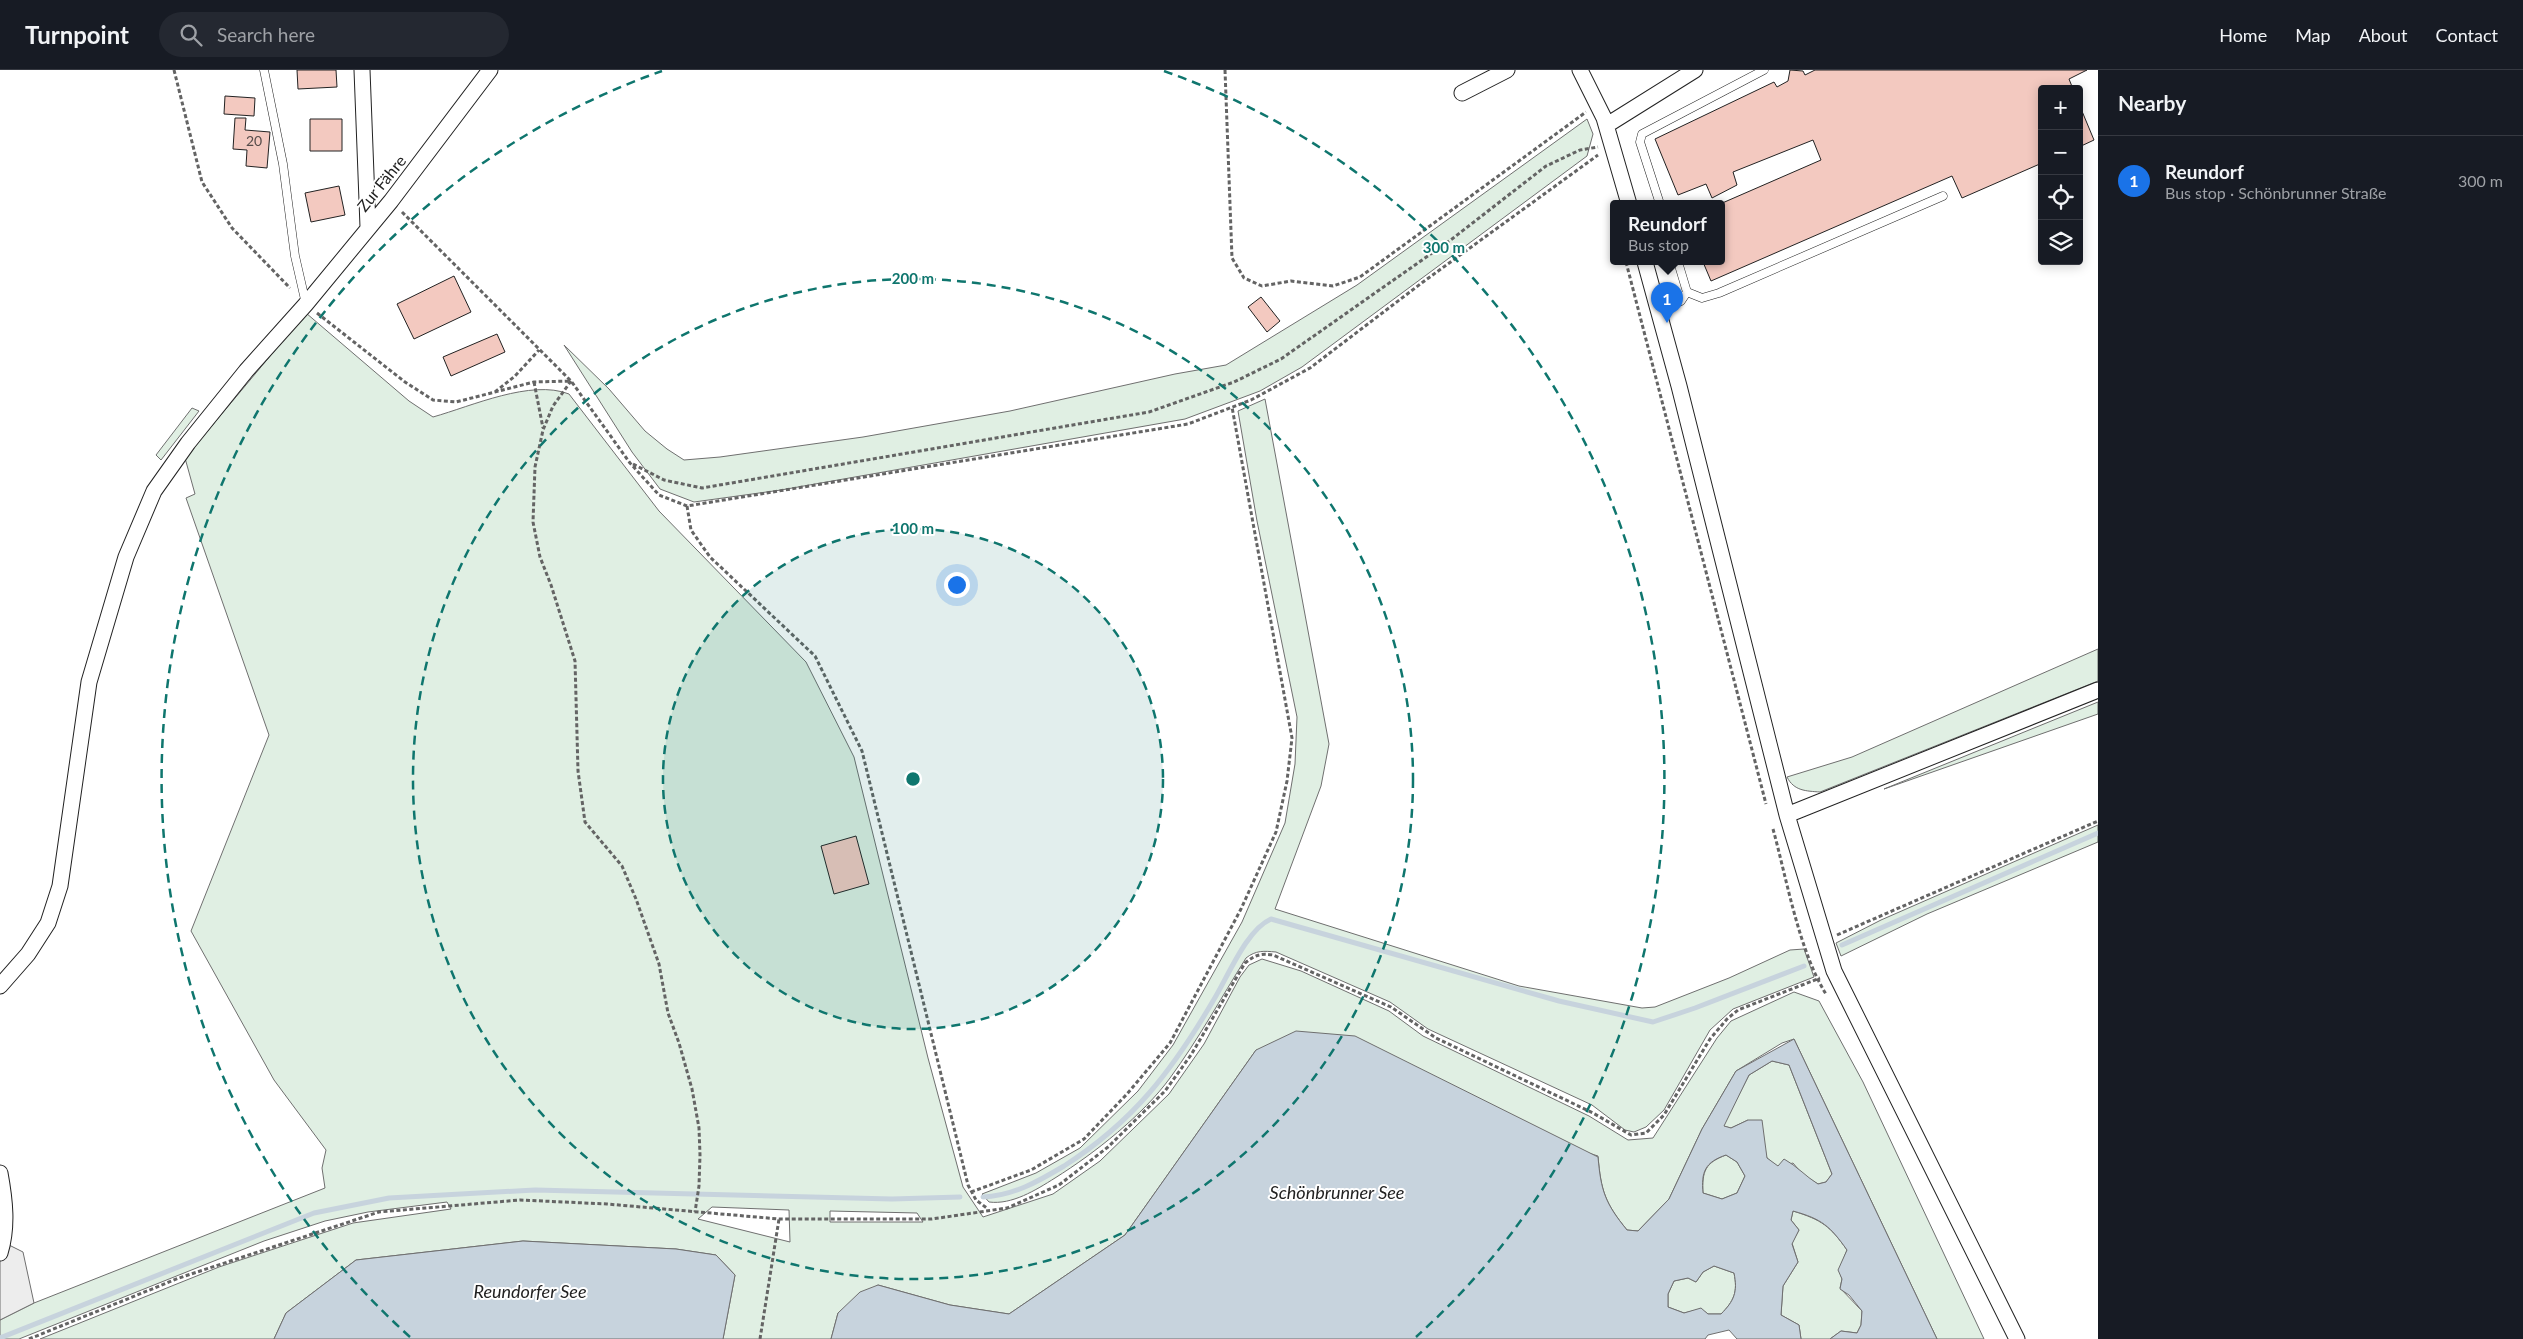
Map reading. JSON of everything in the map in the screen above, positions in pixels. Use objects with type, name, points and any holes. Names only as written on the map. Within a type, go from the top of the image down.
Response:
[{"type":"street","points":[[362,70],[368,227]]},
{"type":"street","name":"Zur Fähre","points":[[0,986],[28,954],[48,922],[60,886],[89,682],[126,557],[150,500],[188,443],[246,370],[301,309],[391,201],[490,70]]},
{"type":"street","points":[[1462,93],[1507,70]]},
{"type":"street","points":[[1580,70],[1599,103],[1628,200]]},
{"type":"street","points":[[1607,125],[1695,70]]},
{"type":"street","points":[[1647,265],[1680,386],[1787,815],[1834,971],[2017,1339]]},
{"type":"street","points":[[1787,815],[2098,690]]},
{"type":"street","points":[[0,1173],[5,1200],[5,1228],[0,1253]]},
{"type":"lane","points":[[264,70],[283,164],[301,309]]},
{"type":"lane","points":[[1659,200],[1640,142],[1642,134],[1764,70]]},
{"type":"lane","points":[[1687,292],[1702,298],[1719,293],[1943,196]]},
{"type":"lane","points":[[1679,265],[1687,292]]},
{"type":"lane","points":[[1659,310],[1681,301],[1687,292]]},
{"type":"path","points":[[174,70],[192,151],[202,182],[232,228],[301,309],[433,400],[456,402],[534,382],[571,381]]},
{"type":"path","points":[[1225,70],[1232,258],[1244,278],[1262,286],[1291,281],[1333,286],[1360,278],[1599,103]]},
{"type":"path","points":[[630,463],[664,480],[702,488],[1148,412],[1234,382],[1281,359],[1452,239],[1546,166],[1580,150],[1601,146]]},
{"type":"path","points":[[391,201],[571,381],[630,463],[659,495],[687,506],[1188,424],[1251,400],[1310,368],[1423,282],[1598,155]]},
{"type":"path","points":[[1627,265],[1769,812]]},
{"type":"path","points":[[493,394],[515,376],[540,350]]},
{"type":"path","points":[[571,381],[553,406],[543,430],[535,467],[533,522],[540,557],[575,661],[578,772],[585,822],[622,866],[636,899],[659,964],[668,1013],[679,1043],[699,1128],[699,1186],[695,1212]]},
{"type":"path","points":[[534,382],[543,430]]},
{"type":"path","points":[[971,1192],[1031,1170],[1084,1138],[1127,1094],[1170,1043],[1241,909],[1276,832],[1287,781],[1292,738],[1232,407]]},
{"type":"path","points":[[687,506],[690,530],[710,557],[815,656],[862,751],[968,1186],[976,1200],[988,1210]]},
{"type":"path","points":[[1824,940],[2098,821]]},
{"type":"path","points":[[29,1339],[179,1278],[379,1212],[520,1200],[607,1204],[779,1219],[932,1218],[988,1210],[996,1211],[1007,1208],[1059,1185],[1108,1147],[1165,1091],[1191,1054],[1245,963],[1253,956],[1262,954],[1273,955],[1392,1007],[1436,1038],[1593,1113],[1631,1135],[1646,1132],[1664,1115],[1710,1039],[1732,1014],[1817,980],[1799,924],[1771,822]]},
{"type":"path","points":[[760,1339],[779,1219]]},
{"type":"green space","points":[[1587,119],[1593,134],[1587,156],[1302,367],[1260,391],[1185,419],[781,490],[694,502],[660,489],[632,452],[564,345],[609,389],[645,431],[684,460],[720,457],[863,437],[1010,411],[1175,374],[1226,365],[1357,285]]},
{"type":"green space","points":[[306,313],[409,401],[433,417],[483,401],[520,392],[554,390],[569,394],[659,511],[806,662],[854,757],[928,1058],[963,1187],[983,1217],[1053,1194],[1100,1161],[1169,1094],[1204,1044],[1240,977],[1249,965],[1262,959],[1301,971],[1389,1011],[1423,1036],[1589,1116],[1628,1140],[1653,1138],[1717,1038],[1731,1021],[1794,992],[1819,1001],[1863,1082],[1984,1339],[1937,1339],[1794,1039],[1782,1043],[1736,1071],[1702,1129],[1669,1199],[1638,1231],[1627,1230],[1609,1204],[1603,1188],[1598,1156],[1256,1050],[1125,1235],[1009,1314],[950,1305],[878,1285],[838,1313],[831,1339],[723,1339],[735,1275],[716,1255],[676,1249],[523,1241],[356,1260],[286,1313],[274,1339],[40,1339],[219,1267],[353,1223],[451,1209],[447,1202],[368,1212],[325,1221],[264,1241],[19,1339],[0,1339],[0,1320],[34,1303],[325,1188],[322,1168],[326,1150],[274,1080],[191,931],[269,735],[186,498],[195,494],[185,458]],"holes":[[[712,1207],[789,1210],[790,1242],[698,1219]],[[830,1211],[917,1213],[923,1222],[830,1222]]]},
{"type":"green space","points":[[1265,399],[1329,744],[1321,786],[1275,909],[1519,986],[1642,1008],[1655,1007],[1729,978],[1790,950],[1804,949],[1814,977],[1733,1009],[1710,1030],[1664,1110],[1646,1127],[1634,1132],[1625,1130],[1592,1105],[1428,1029],[1390,1002],[1276,952],[1257,952],[1246,958],[1180,1064],[1146,1106],[1086,1157],[1040,1187],[1015,1199],[989,1202],[982,1194],[1036,1173],[1080,1148],[1138,1091],[1173,1045],[1242,922],[1285,823],[1295,764],[1297,717],[1257,521],[1238,411]]},
{"type":"green space","points":[[192,408],[199,411],[161,460],[156,455]]},
{"type":"green space","points":[[2098,649],[2098,681],[1820,792],[1805,791],[1797,788],[1787,777],[1852,757]]},
{"type":"green space","points":[[2098,702],[2098,714],[1884,789]]},
{"type":"green space","points":[[2098,825],[2098,842],[1927,914],[1841,956],[1836,943],[1881,920]]},
{"type":"green space","points":[[1772,1061],[1789,1065],[1832,1174],[1826,1182],[1818,1184],[1804,1176],[1793,1163],[1778,1167],[1767,1158],[1748,1120],[1731,1128],[1723,1126],[1749,1075]]},
{"type":"green space","points":[[1726,1155],[1737,1162],[1745,1176],[1737,1193],[1722,1199],[1703,1193],[1703,1179],[1706,1169],[1713,1161]]},
{"type":"green space","points":[[1793,1211],[1818,1221],[1830,1229],[1847,1250],[1839,1270],[1842,1279],[1840,1288],[1862,1311],[1861,1325],[1857,1333],[1841,1331],[1830,1339],[1801,1339],[1799,1325],[1781,1315],[1783,1286],[1798,1262],[1792,1243],[1799,1230],[1791,1220]]},
{"type":"green space","points":[[1714,1266],[1734,1273],[1734,1296],[1721,1314],[1708,1314],[1701,1309],[1684,1313],[1668,1307],[1668,1294],[1674,1281],[1688,1278],[1696,1282],[1703,1272]]},
{"type":"shaded area","points":[[9,1245],[23,1252],[34,1303],[0,1320],[0,1253]]},
{"type":"water","name":"Schönbrunner See","points":[[1296,1031],[1355,1036],[1598,1157],[1603,1188],[1609,1204],[1627,1230],[1638,1231],[1669,1199],[1702,1129],[1736,1071],[1794,1039],[1937,1339],[1830,1339],[1841,1331],[1857,1333],[1861,1325],[1862,1311],[1849,1295],[1840,1289],[1842,1279],[1838,1270],[1847,1250],[1824,1224],[1793,1211],[1791,1220],[1799,1230],[1792,1244],[1798,1262],[1783,1286],[1781,1315],[1799,1325],[1801,1339],[1737,1339],[1729,1330],[1708,1335],[1705,1339],[831,1339],[838,1313],[860,1292],[878,1285],[950,1305],[1009,1314],[1125,1235],[1256,1050]],"holes":[[[1772,1061],[1789,1065],[1832,1174],[1826,1182],[1818,1184],[1784,1159],[1778,1166],[1767,1158],[1762,1120],[1748,1120],[1731,1128],[1724,1126],[1749,1075]],[[1726,1155],[1737,1162],[1745,1176],[1737,1193],[1722,1199],[1703,1193],[1703,1179],[1706,1169],[1713,1161]],[[1714,1266],[1734,1273],[1734,1296],[1721,1314],[1708,1314],[1701,1308],[1684,1313],[1668,1307],[1668,1294],[1674,1281],[1688,1278],[1696,1282],[1703,1272]]]},
{"type":"water","name":"Reundorfer See","points":[[523,1241],[676,1249],[716,1255],[735,1275],[723,1339],[274,1339],[286,1313],[356,1260]]},
{"type":"building","points":[[297,70],[336,70],[337,87],[298,89]]},
{"type":"building","points":[[1790,70],[1803,71],[1805,75],[1815,70],[2087,70],[2069,79],[2071,85],[2038,85],[2038,165],[1962,198],[1952,176],[1711,281],[1704,265],[1725,265],[1725,202],[1821,160],[1813,140],[1733,172],[1737,185],[1712,198],[1706,184],[1678,195],[1655,139],[1774,82],[1777,87],[1788,81]]},
{"type":"building","points":[[225,96],[255,98],[254,116],[224,114]]},
{"type":"building","points":[[2083,114],[2094,140],[2083,145]]},
{"type":"building","points":[[235,118],[246,118],[245,130],[270,132],[267,168],[246,166],[247,150],[233,149]]},
{"type":"building","points":[[310,119],[342,119],[342,151],[310,151]]},
{"type":"building","points":[[339,186],[345,215],[311,222],[305,193]]},
{"type":"building","points":[[454,276],[471,312],[414,339],[397,304]]},
{"type":"building","points":[[1261,297],[1280,321],[1267,332],[1248,307]]},
{"type":"building","points":[[497,334],[505,352],[451,376],[443,357]]},
{"type":"building","points":[[856,836],[869,884],[834,894],[821,846]]},
{"type":"waterway","points":[[1842,945],[2098,833]]},
{"type":"waterway","points":[[983,1197],[1015,1191],[1055,1172],[1111,1132],[1131,1113],[1182,1050],[1246,943],[1262,925],[1271,919],[1559,1001],[1653,1022],[1804,966]]},
{"type":"waterway","points":[[0,1338],[314,1213],[389,1198],[535,1190],[892,1199],[960,1197]]},
{"type":"place","name":"Reundorf","points":[[1667,323]]}]
